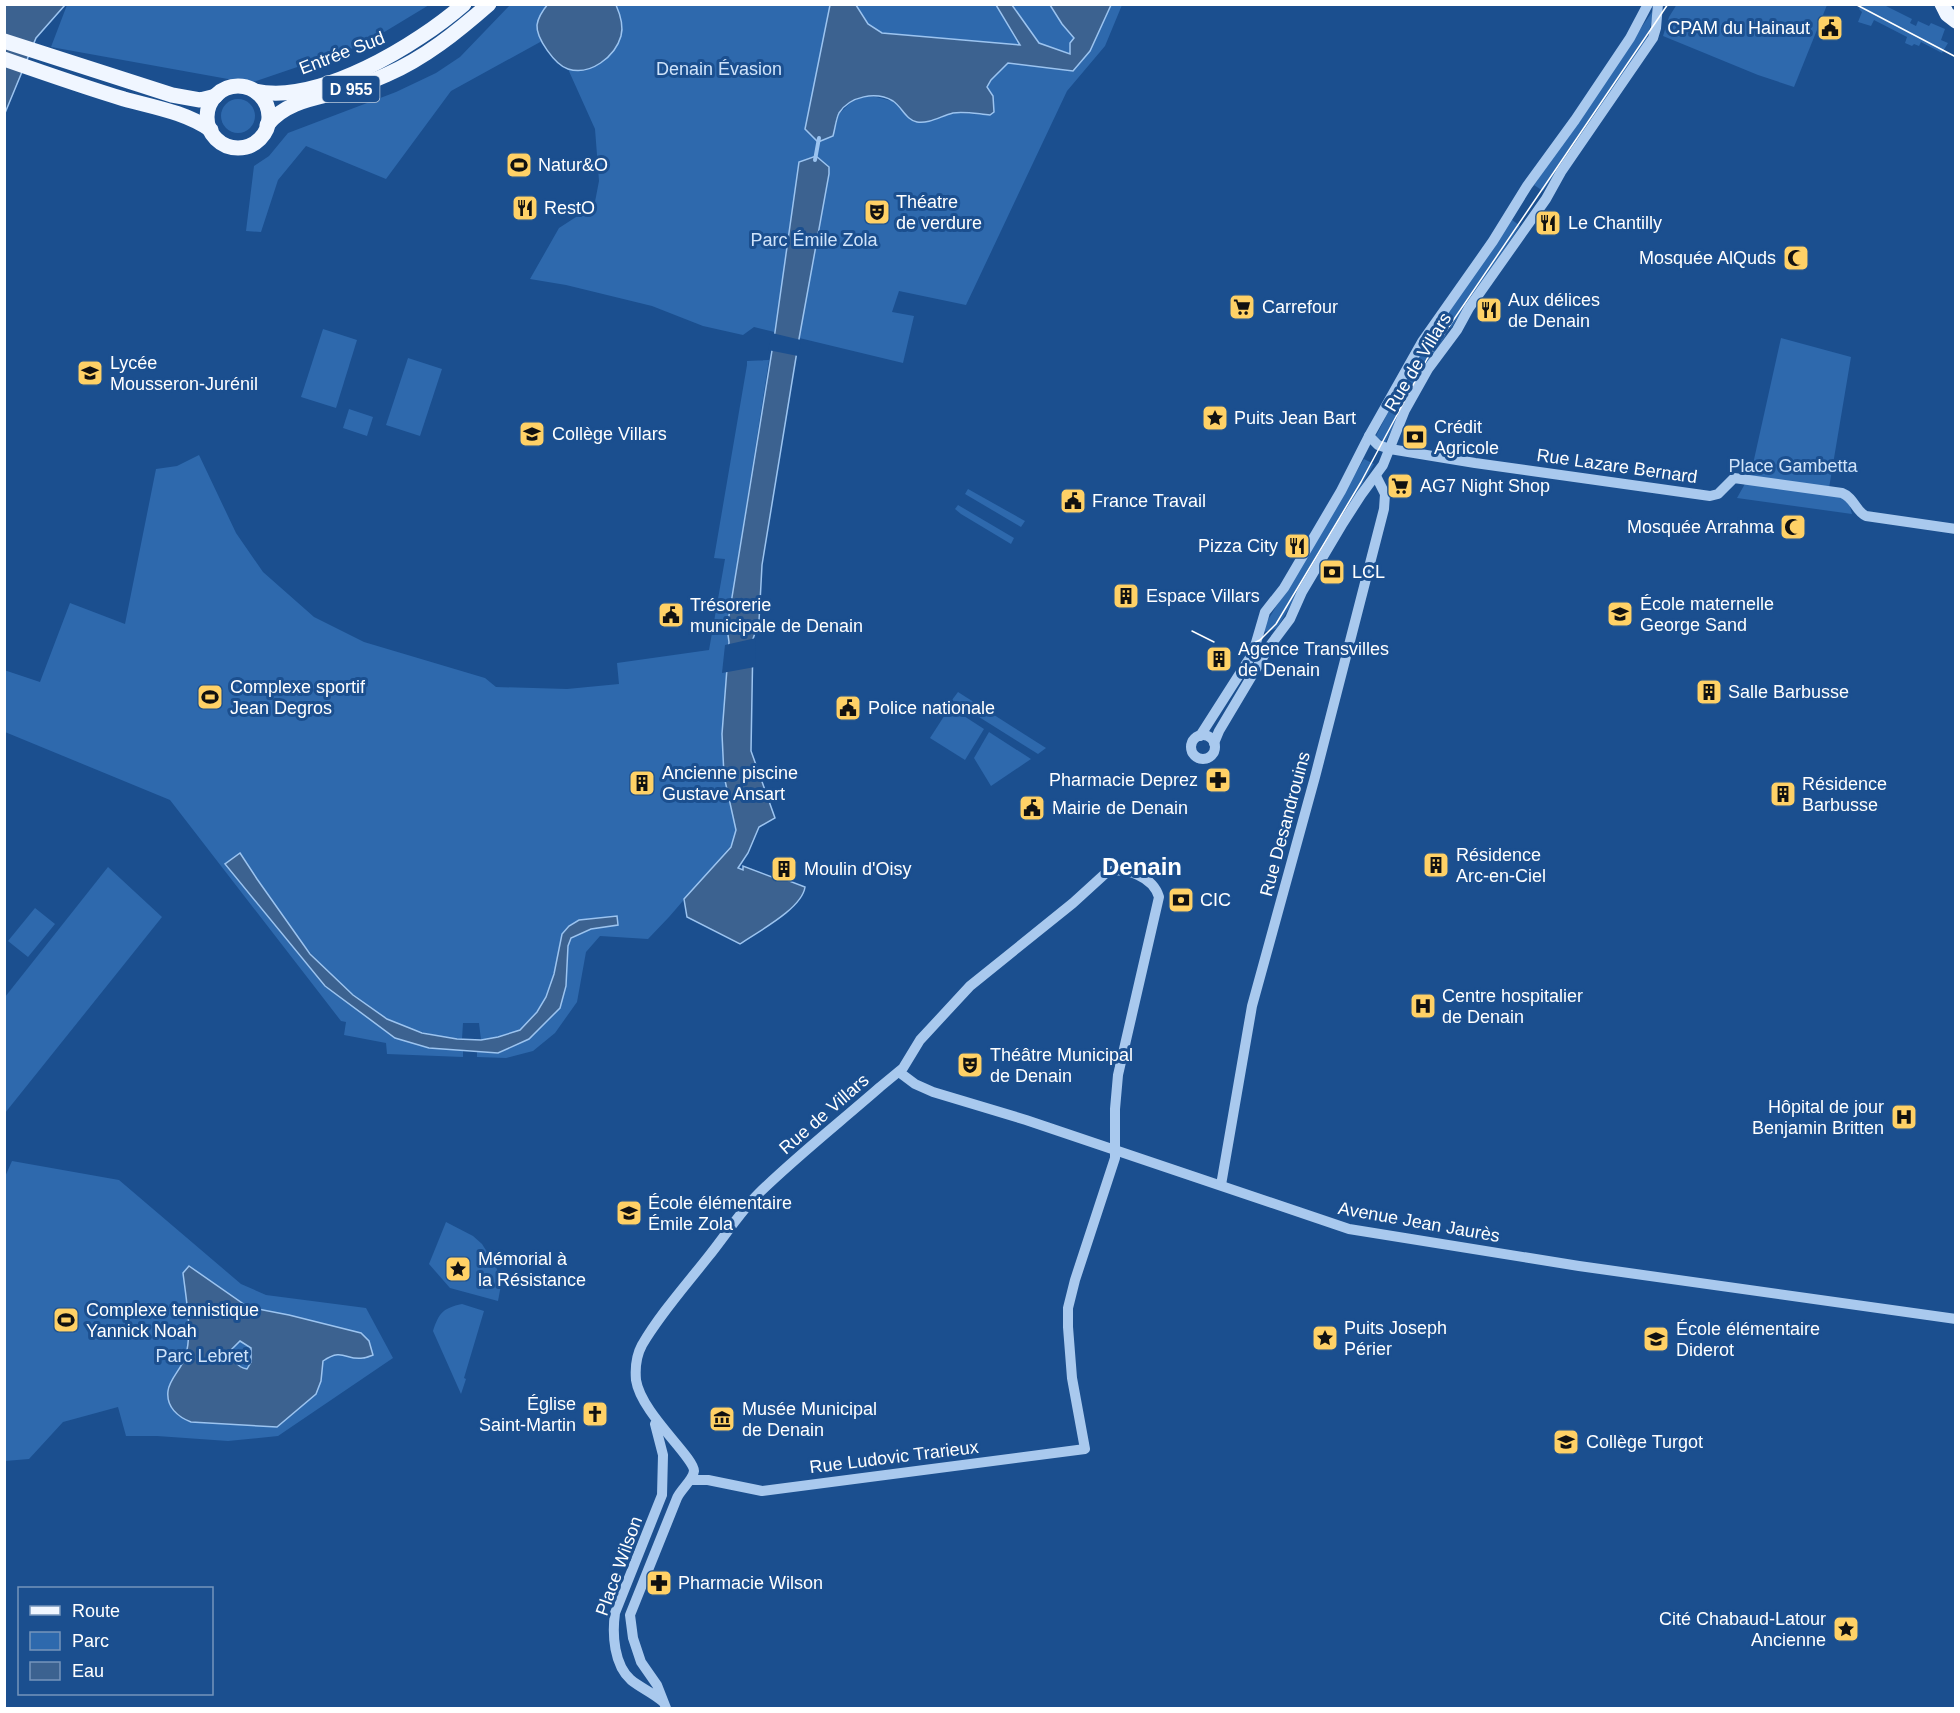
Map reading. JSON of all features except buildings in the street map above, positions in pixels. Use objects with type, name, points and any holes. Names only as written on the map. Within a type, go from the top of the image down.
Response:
[{"type":"main road","name":"Entrée Sud","points":[[255,91],[272,94],[300,90],[325,84],[359,71],[411,45],[464,4]]},
{"type":"main road","name":"Entrée Sud","points":[[267,125],[278,114],[297,104],[357,87],[399,69],[455,34],[489,4]]},
{"type":"main road","points":[[1942,4],[1947,14],[1956,21]]},
{"type":"main road","points":[[1953,4],[1956,12]]},
{"type":"main road","points":[[4,41],[181,97],[200,100],[216,96]]},
{"type":"main road","points":[[4,59],[126,100],[175,113],[211,130],[222,142],[234,147],[243,147],[258,140],[267,125],[266,104],[255,91],[241,86],[223,90],[216,96],[208,112],[211,130]]},
{"type":"street","name":"Rue de Villars","points":[[1200,736],[1253,653],[1265,612],[1284,588],[1341,491],[1369,436],[1435,322],[1455,297],[1523,192],[1630,38],[1648,4]]},
{"type":"street","name":"Rue de Villars","points":[[1214,743],[1266,653],[1290,619],[1302,592],[1343,523],[1383,465],[1405,410],[1428,369],[1457,330],[1469,308],[1546,199],[1561,172],[1653,38],[1658,4]]},
{"type":"street","name":"Rue Lazare Bernard","points":[[1369,436],[1378,445],[1390,449],[1486,465],[1710,496],[1718,494],[1734,478],[1846,495],[1853,500],[1860,513],[1866,516],[1956,529]]},
{"type":"street","name":"Rue Desandrouins","points":[[1221,1185],[1252,1006],[1384,509],[1385,494],[1376,476]]},
{"type":"street","points":[[1200,736],[1210,737],[1214,743],[1215,751],[1211,757],[1198,758],[1193,754],[1191,747],[1194,740],[1200,736]]},
{"type":"street","name":"Rue de Villars","points":[[651,1414],[640,1396],[636,1374],[637,1359],[643,1345],[674,1301],[759,1193],[899,1072],[914,1049],[970,986],[1073,903],[1101,876],[1111,871],[1129,873],[1150,882],[1159,897],[1118,1075],[1115,1109],[1116,1150]]},
{"type":"street","name":"Avenue Jean Jaurès","points":[[899,1072],[915,1084],[933,1092],[1032,1121],[1339,1226],[1589,1268],[1956,1319]]},
{"type":"street","name":"Rue Ludovic Trarieux","points":[[688,1483],[708,1480],[757,1491],[1085,1449],[1072,1378],[1068,1308],[1116,1150]]},
{"type":"street","points":[[651,1414],[694,1468]]},
{"type":"street","name":"Place Wilson","points":[[651,1414],[660,1439],[664,1471],[663,1491],[615,1613],[614,1627],[620,1663],[625,1672],[634,1682],[664,1705]]},
{"type":"street","points":[[686,1458],[674,1456],[668,1460],[664,1471],[672,1485],[688,1483]]},
{"type":"street","name":"Rue Ludovic Trarieux","points":[[694,1468],[708,1480]]},
{"type":"street","name":"Place Wilson","points":[[664,1705],[657,1685],[641,1662],[633,1638],[630,1615],[677,1498],[688,1483],[694,1468]]},
{"type":"green space","points":[[67,4],[429,5],[359,46],[250,83],[51,47]]},
{"type":"green space","points":[[1677,4],[1827,5],[1794,87],[1758,75],[1663,36],[1669,17]]},
{"type":"green space","points":[[510,5],[548,5],[538,22],[542,41],[451,91],[386,179],[306,146],[278,180],[261,232],[246,231],[254,166],[269,156],[288,133],[396,92],[436,73],[460,57]]},
{"type":"green space","name":"Parc Émile Zola","points":[[616,5],[830,5],[805,129],[833,136],[839,114],[860,97],[876,97],[892,101],[902,109],[933,120],[955,113],[990,115],[987,87],[1008,63],[1090,51],[1111,5],[1122,5],[1105,46],[1067,91],[966,305],[899,291],[892,312],[914,316],[903,363],[754,327],[743,335],[703,326],[652,306],[566,285],[530,279],[559,228],[576,217],[593,212],[599,181],[595,129],[568,69],[585,71],[622,23]]},
{"type":"green space","points":[[856,5],[996,5],[1021,45],[882,33],[868,24]]},
{"type":"green space","points":[[1012,5],[1050,5],[1075,39],[1071,54],[1039,43]]},
{"type":"green space","points":[[1861,5],[1884,5],[1912,19],[1910,23],[1916,26],[1918,21],[1945,29],[1941,40],[1948,43],[1942,53],[1921,42],[1919,46],[1905,43],[1907,37],[1874,20],[1871,26],[1858,22],[1862,12],[1859,9]]},
{"type":"green space","points":[[1654,9],[1646,41],[1543,191],[1534,185]]},
{"type":"green space","points":[[238,99],[250,104],[255,116],[250,128],[238,133],[226,128],[221,116],[226,104]]},
{"type":"green space","points":[[1511,219],[1520,226],[1451,328],[1442,321]]},
{"type":"green space","points":[[323,329],[357,340],[336,408],[301,397]]},
{"type":"green space","points":[[1437,329],[1446,335],[1424,368],[1385,443],[1376,436],[1407,375]]},
{"type":"green space","name":"Place Gambetta","points":[[1781,338],[1851,357],[1829,488],[1849,503],[1852,514],[1737,498],[1751,473]]},
{"type":"green space","points":[[408,358],[442,369],[420,436],[386,425]]},
{"type":"green space","points":[[769,360],[727,628],[729,642],[722,734],[724,776],[736,830],[733,843],[648,939],[600,936],[586,952],[577,1002],[555,1033],[533,1051],[506,1058],[477,1057],[477,1050],[499,1053],[560,1008],[566,986],[568,946],[571,938],[591,929],[617,925],[569,926],[561,939],[554,973],[540,1008],[517,1032],[481,1040],[479,1023],[463,1023],[462,1039],[457,1039],[403,1026],[363,1003],[342,985],[304,945],[241,854],[226,864],[325,987],[429,1048],[463,1050],[463,1057],[387,1054],[386,1043],[344,1035],[346,1022],[341,1021],[170,800],[5,732],[4,670],[40,682],[70,603],[125,624],[156,469],[177,466],[199,455],[236,533],[263,572],[314,617],[364,642],[485,678],[496,687],[567,689],[619,684],[617,663],[709,650],[725,559],[714,558],[747,361]]},
{"type":"green space","points":[[349,409],[373,417],[367,436],[343,428]]},
{"type":"green space","points":[[1364,459],[1374,464],[1279,625],[1276,629],[1263,632],[1265,624]]},
{"type":"green space","points":[[968,489],[1025,521],[1021,527],[965,494]]},
{"type":"green space","points":[[958,505],[1014,538],[1011,544],[961,514],[955,509]]},
{"type":"green space","points":[[958,692],[1046,748],[1038,754],[952,700]]},
{"type":"green space","points":[[950,707],[984,729],[965,760],[930,738]]},
{"type":"green space","points":[[989,732],[1031,759],[991,786],[974,758]]},
{"type":"green space","points":[[108,867],[162,917],[5,1113],[5,997]]},
{"type":"green space","points":[[35,908],[55,924],[28,957],[8,941]]},
{"type":"green space","name":"Parc Lebret","points":[[12,1161],[119,1180],[241,1284],[266,1295],[366,1308],[393,1358],[278,1436],[228,1441],[126,1436],[118,1407],[63,1422],[29,1459],[5,1461],[4,1179]]},
{"type":"green space","points":[[446,1222],[473,1236],[482,1244],[502,1280],[498,1301],[450,1288],[429,1264]]},
{"type":"green space","points":[[462,1304],[484,1311],[461,1394],[433,1331],[443,1312],[450,1307]]},
{"type":"water","points":[[548,4],[616,5],[622,28],[618,44],[607,58],[593,67],[585,70],[568,69],[547,50],[540,37],[538,19]]},
{"type":"water","points":[[5,5],[65,5],[36,38],[5,113]]},
{"type":"water","points":[[830,5],[856,5],[868,24],[882,33],[1020,45],[996,5],[1012,5],[1039,43],[1070,54],[1070,43],[1074,38],[1050,5],[1111,5],[1090,51],[1073,71],[1008,63],[987,87],[993,96],[994,112],[990,115],[957,112],[930,121],[917,122],[910,119],[893,101],[879,96],[864,97],[844,107],[838,115],[833,136],[818,142],[805,129]]},
{"type":"water","points":[[816,156],[829,167],[829,174],[762,565],[759,621],[753,639],[751,751],[775,818],[759,827],[748,853],[738,868],[743,870],[743,866],[805,887],[796,904],[788,912],[740,944],[687,917],[684,899],[731,847],[736,830],[724,776],[722,734],[729,642],[727,628],[775,332],[799,162]]},
{"type":"water","points":[[240,853],[310,954],[353,995],[387,1019],[422,1033],[457,1039],[481,1040],[520,1030],[537,1012],[546,997],[554,974],[562,934],[569,926],[579,920],[617,916],[618,925],[591,929],[571,938],[568,946],[566,986],[560,1008],[529,1039],[498,1053],[429,1048],[395,1038],[325,986],[225,864]]},
{"type":"water","points":[[189,1266],[248,1307],[361,1333],[369,1341],[373,1355],[357,1358],[335,1355],[323,1361],[321,1381],[316,1394],[277,1427],[191,1422],[174,1411],[168,1397],[171,1383],[185,1358],[187,1348],[188,1316],[183,1273]],"holes":[[[240,1341],[251,1348],[251,1362],[247,1369],[240,1367],[234,1360],[231,1350]]]},
{"type":"pier","points":[[772,333],[801,340],[798,356],[768,350]]},
{"type":"pier","points":[[756,638],[755,667],[722,673],[725,645]]},
{"type":"waterway","points":[[815,160],[819,138]]},
{"type":"tram line","points":[[1242,649],[1260,640],[1276,624],[1361,482],[1427,359],[1668,4]]},
{"type":"tram line","points":[[1855,4],[1956,57]]},
{"type":"tram line","points":[[1192,631],[1214,642]]},
{"type":"place","name":"CPAM du Hainaut","points":[[1830,28]]},
{"type":"place","name":"Natur&O","points":[[519,165]]},
{"type":"place","name":"RestO","points":[[525,208]]},
{"type":"place","name":"Théatre de verdure","points":[[877,212]]},
{"type":"place","name":"Le Chantilly","points":[[1548,223]]},
{"type":"place","name":"Mosquée AlQuds","points":[[1796,258]]},
{"type":"place","name":"Carrefour","points":[[1242,307]]},
{"type":"place","name":"Aux délices de Denain","points":[[1489,310]]},
{"type":"place","name":"Lycée Mousseron-Jurénil","points":[[90,373]]},
{"type":"place","name":"Puits Jean Bart","points":[[1215,418]]},
{"type":"place","name":"Collège Villars","points":[[532,434]]},
{"type":"place","name":"Crédit Agricole","points":[[1415,437]]},
{"type":"place","name":"AG7 Night Shop","points":[[1400,486]]},
{"type":"place","name":"France Travail","points":[[1073,501]]},
{"type":"place","name":"Mosquée Arrahma","points":[[1793,527]]},
{"type":"place","name":"Pizza City","points":[[1297,546]]},
{"type":"place","name":"LCL","points":[[1332,572]]},
{"type":"place","name":"Espace Villars","points":[[1126,596]]},
{"type":"place","name":"École maternelle George Sand","points":[[1620,614]]},
{"type":"place","name":"Trésorerie municipale de Denain","points":[[671,615]]},
{"type":"place","name":"Agence Transvilles de Denain","points":[[1219,659]]},
{"type":"place","name":"Salle Barbusse","points":[[1709,692]]},
{"type":"place","name":"Complexe sportif Jean Degros","points":[[210,697]]},
{"type":"place","name":"Police nationale","points":[[848,708]]},
{"type":"place","name":"Pharmacie Deprez","points":[[1218,780]]},
{"type":"place","name":"Ancienne piscine Gustave Ansart","points":[[642,783]]},
{"type":"place","name":"Résidence Barbusse","points":[[1783,794]]},
{"type":"place","name":"Mairie de Denain","points":[[1032,808]]},
{"type":"place","name":"Résidence Arc-en-Ciel","points":[[1436,865]]},
{"type":"place","name":"Moulin d'Oisy","points":[[784,869]]},
{"type":"place","name":"CIC","points":[[1181,900]]},
{"type":"place","name":"Centre hospitalier de Denain","points":[[1423,1006]]},
{"type":"place","name":"Théâtre Municipal de Denain","points":[[970,1065]]},
{"type":"place","name":"Hôpital de jour Benjamin Britten","points":[[1904,1117]]},
{"type":"place","name":"École élémentaire Émile Zola","points":[[629,1213]]},
{"type":"place","name":"Mémorial à la Résistance","points":[[458,1269]]},
{"type":"place","name":"Complexe tennistique Yannick Noah","points":[[66,1320]]},
{"type":"place","name":"Puits Joseph Périer","points":[[1325,1338]]},
{"type":"place","name":"École élémentaire Diderot","points":[[1656,1339]]},
{"type":"place","name":"Église Saint-Martin","points":[[595,1414]]},
{"type":"place","name":"Musée Municipal de Denain","points":[[722,1419]]},
{"type":"place","name":"Collège Turgot","points":[[1566,1442]]},
{"type":"place","name":"Pharmacie Wilson","points":[[659,1583]]},
{"type":"place","name":"Cité Chabaud-Latour Ancienne","points":[[1846,1629]]},
{"type":"district","name":"Denain","points":[[1142,867]]},
{"type":"park label","name":"Denain Évasion","points":[[719,69]]}]
